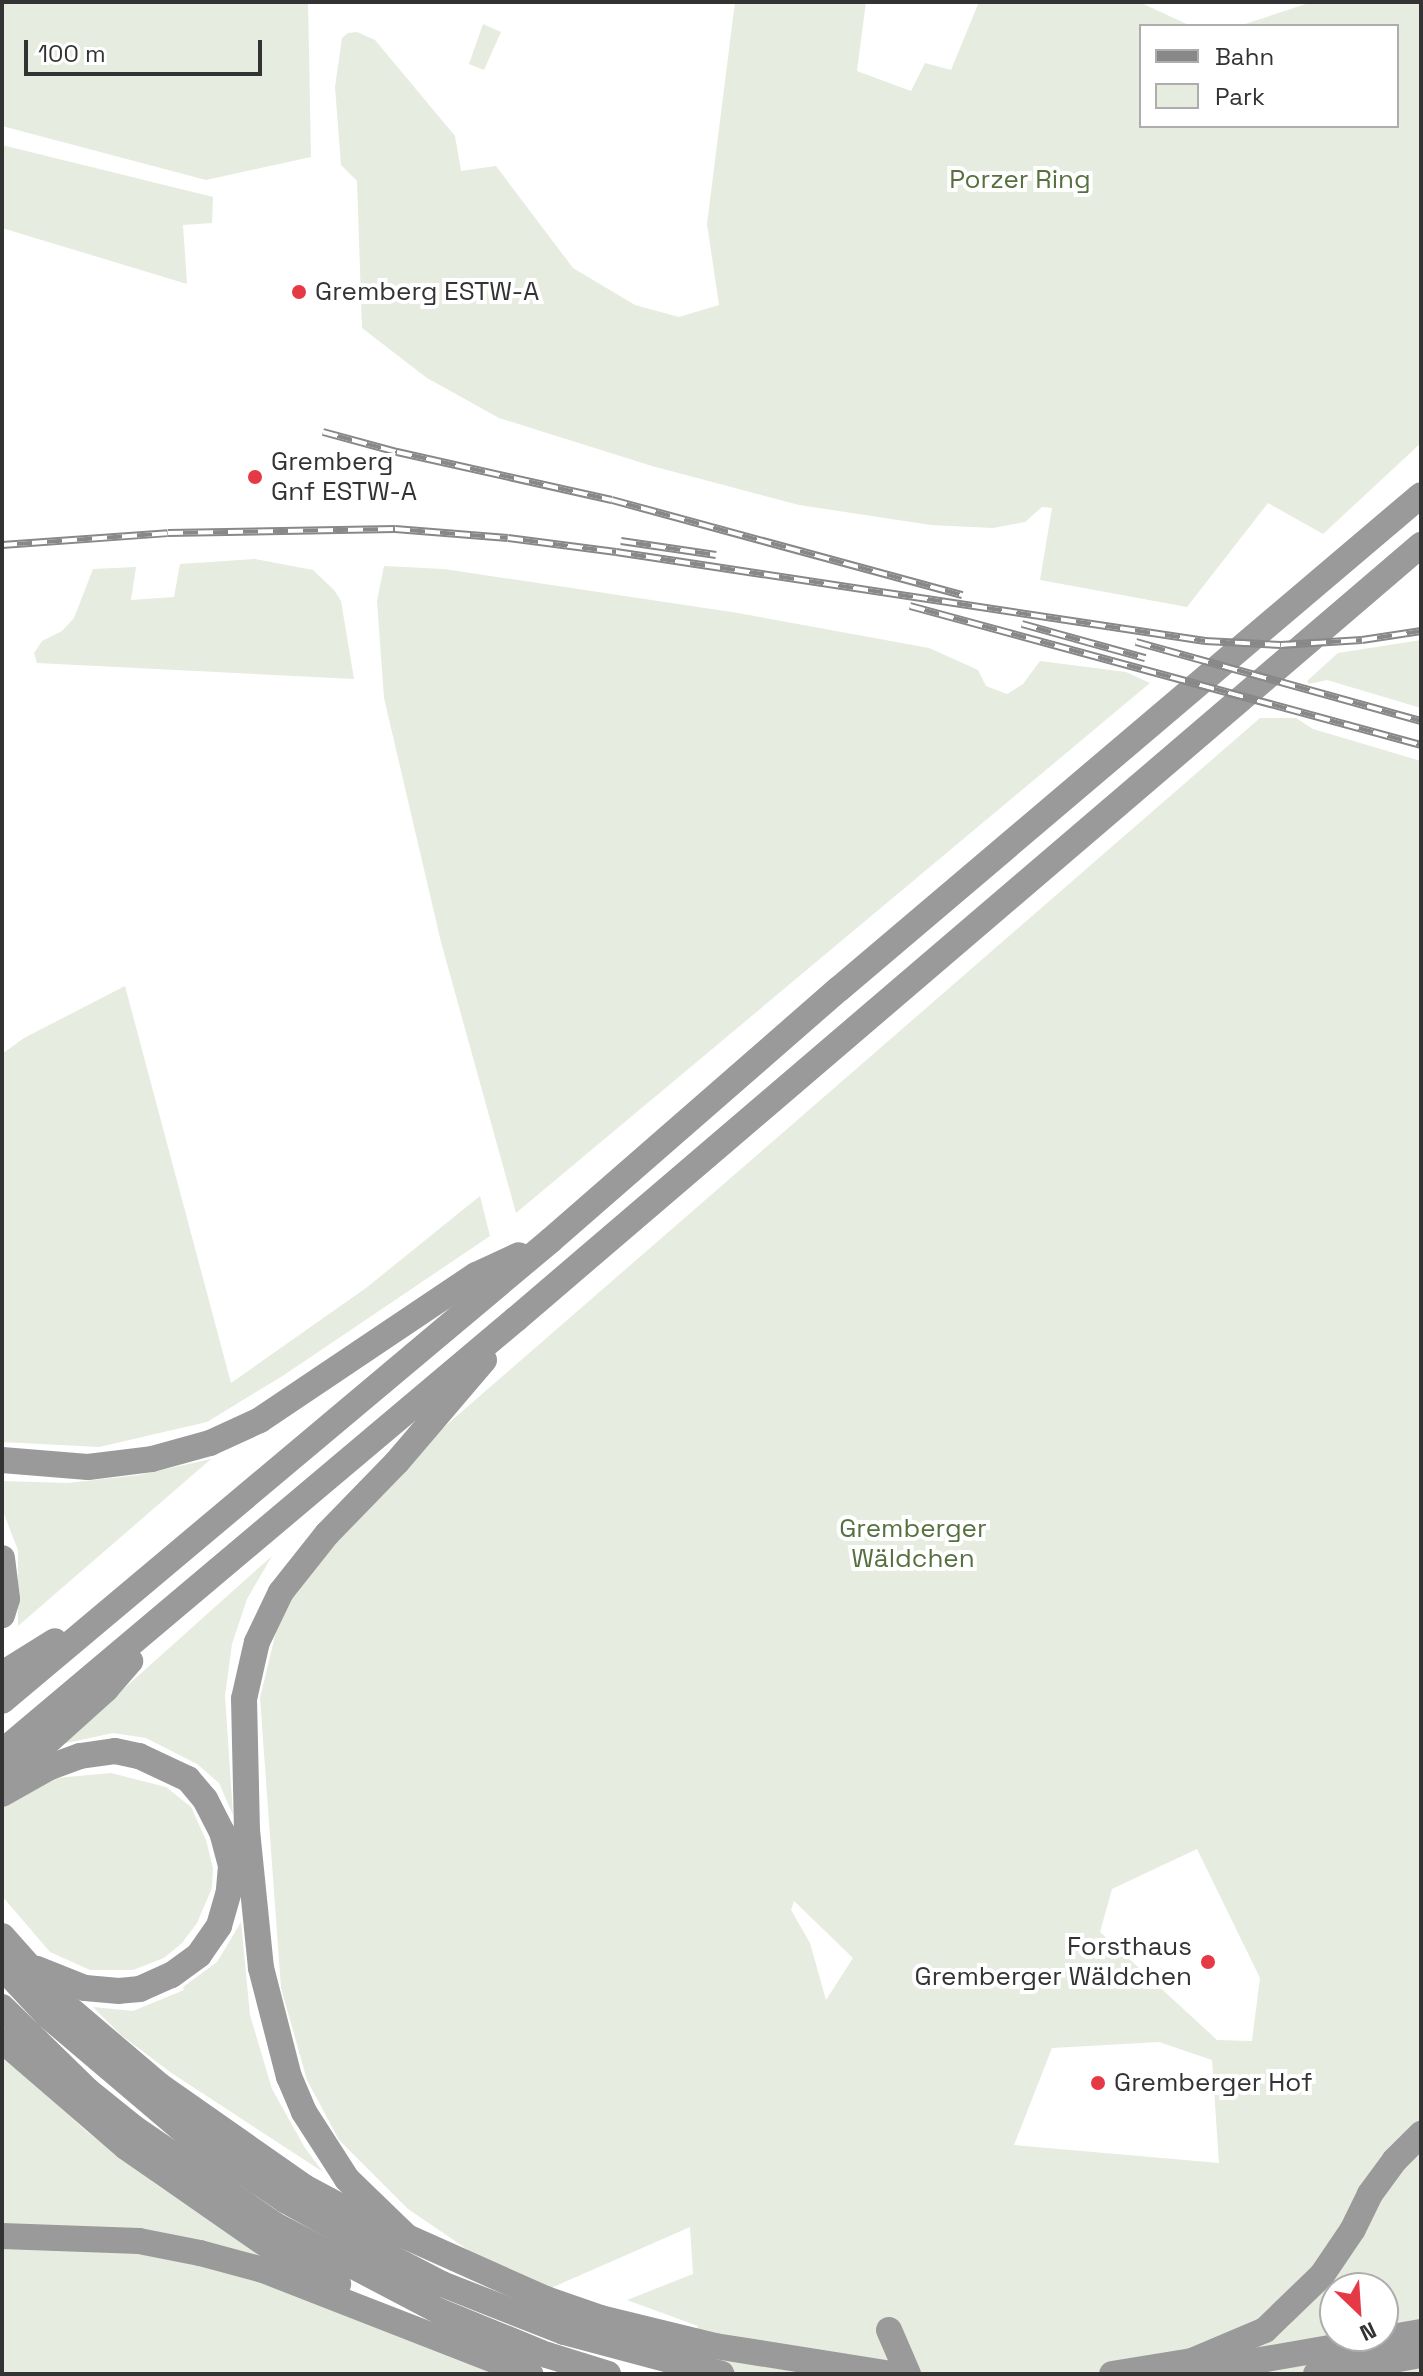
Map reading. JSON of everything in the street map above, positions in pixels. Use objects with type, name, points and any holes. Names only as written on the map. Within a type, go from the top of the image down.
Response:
[{"type":"highway","points":[[2,1701],[551,1240],[839,989],[1421,495]]},
{"type":"highway","points":[[2,1752],[516,1319],[1421,545]]},
{"type":"highway","points":[[2,1460],[88,1467],[152,1459],[210,1443],[284,1405],[476,1275],[551,1240]]},
{"type":"highway","points":[[406,2236],[347,2179],[304,2112],[289,2077],[261,1968],[247,1831],[244,1699],[257,1642],[281,1592],[327,1534],[460,1391],[516,1319]]},
{"type":"highway","points":[[2,1558],[7,1599],[2,1615]]},
{"type":"highway","points":[[2,1783],[106,1689],[188,1596]]},
{"type":"highway","points":[[2,1674],[20,1660],[107,1612]]},
{"type":"highway","points":[[2,1794],[50,1767],[80,1756],[115,1751],[139,1756],[188,1779],[205,1799],[222,1832],[231,1866],[229,1891],[219,1926],[199,1955],[171,1975],[140,1989],[85,1988],[13,1964]]},
{"type":"highway","points":[[2,1936],[13,1964],[47,2015],[191,2137],[285,2200],[442,2284],[564,2332],[722,2374]]},
{"type":"highway","points":[[13,1964],[110,2046],[211,2124],[304,2187],[406,2236],[546,2299],[601,2318],[795,2362],[892,2374]]},
{"type":"highway","points":[[2,2007],[88,2091],[215,2187],[369,2276],[539,2364]]},
{"type":"highway","points":[[2,2040],[96,2124],[210,2207],[273,2249],[423,2331]]},
{"type":"highway","points":[[1112,2374],[1192,2361],[1265,2330],[1322,2275],[1353,2229],[1370,2194],[1395,2160],[1421,2134]]},
{"type":"highway","points":[[2,2236],[139,2241],[200,2253],[263,2270],[423,2331],[539,2364],[608,2374]]},
{"type":"highway","points":[[889,2330],[908,2374]]},
{"type":"highway","points":[[1175,2374],[1421,2332]]},
{"type":"highway","points":[[1316,2374],[1421,2355]]},
{"type":"green space","points":[[2,2],[308,2],[311,157],[206,180],[2,126]]},
{"type":"green space","name":"Porzer Ring","points":[[735,2],[866,2],[857,71],[911,91],[925,63],[951,70],[979,2],[1139,2],[1187,24],[1139,24],[1139,128],[1399,128],[1399,24],[1245,24],[1312,2],[1421,2],[1421,443],[1323,534],[1268,503],[1187,607],[1040,580],[1052,508],[1042,507],[1025,522],[993,528],[931,525],[799,505],[652,466],[499,418],[427,378],[362,328],[357,181],[341,165],[335,87],[342,38],[348,33],[357,32],[375,40],[455,136],[461,171],[496,166],[573,268],[635,305],[679,317],[719,305],[707,224]]},
{"type":"green space","points":[[483,24],[501,32],[484,70],[469,64]]},
{"type":"green space","points":[[2,145],[213,197],[212,223],[183,225],[187,284],[2,228]]},
{"type":"green space","points":[[255,559],[313,570],[334,590],[341,601],[354,679],[37,663],[34,653],[42,641],[62,631],[74,618],[93,569],[136,567],[131,600],[174,597],[180,564]]},
{"type":"green space","points":[[384,566],[444,569],[738,613],[929,648],[978,670],[986,686],[1007,694],[1023,684],[1040,661],[1126,672],[1150,683],[516,1213],[441,942],[384,698],[377,601]]},
{"type":"green space","points":[[1421,640],[1421,708],[1327,680],[1309,684],[1307,681],[1338,653]]},
{"type":"green space","name":"Gremberger Wäldchen","points":[[1260,718],[1296,718],[1313,729],[1421,761],[1421,2374],[676,2374],[698,2326],[627,2300],[693,2274],[690,2227],[551,2288],[477,2256],[408,2209],[339,2140],[307,2080],[281,1988],[260,1698],[279,1619],[327,1538],[436,1434]],"holes":[[[1197,1849],[1260,1978],[1252,2041],[1217,2040],[1100,1932],[1112,1889]],[[794,1901],[853,1958],[826,2000],[810,1943],[791,1910]],[[1159,2042],[1212,2060],[1219,2163],[1014,2145],[1052,2048]]]},
{"type":"green space","points":[[125,986],[231,1383],[366,1288],[480,1196],[490,1236],[284,1375],[207,1422],[99,1447],[2,1442],[2,1054],[24,1038]]},
{"type":"green space","points":[[211,1459],[18,1626],[18,1550],[2,1509],[2,1481],[68,1483],[139,1475]]},
{"type":"green space","points":[[272,1556],[247,1599],[232,1644],[225,1696],[233,1815],[219,1783],[197,1764],[146,1738],[113,1733],[62,1744]]},
{"type":"green space","points":[[111,1773],[166,1787],[191,1807],[206,1840],[213,1868],[212,1888],[197,1923],[182,1943],[164,1958],[133,1970],[90,1970],[50,1952],[2,1896],[2,1803],[56,1778]]},
{"type":"green space","points":[[241,1922],[250,2015],[272,2089],[305,2148],[323,2172],[170,2072],[121,2035],[93,2007],[133,2011],[184,1990],[183,1987],[217,1962]]},
{"type":"green space","points":[[2,2054],[86,2131],[157,2185],[272,2262],[2,2229]]},
{"type":"green space","points":[[2,2247],[138,2250],[260,2277],[495,2374],[2,2374]]},
{"type":"railway","points":[[323,432],[397,452],[612,500],[962,595]]},
{"type":"railway","points":[[2,545],[168,533],[395,529],[508,538],[616,552],[1205,641],[1281,645],[1362,640],[1421,631]]},
{"type":"railway","points":[[621,541],[716,555]]},
{"type":"railway","points":[[910,606],[1421,745]]},
{"type":"railway","points":[[1022,624],[1145,658]]},
{"type":"railway","points":[[1136,642],[1421,721]]},
{"type":"place","name":"Gremberg ESTW-A","points":[[299,292]]},
{"type":"place","name":"Gremberg Gnf ESTW-A","points":[[255,477]]},
{"type":"place","name":"Forsthaus Gremberger Wäldchen","points":[[1208,1962]]},
{"type":"place","name":"Gremberger Hof","points":[[1098,2083]]}]
